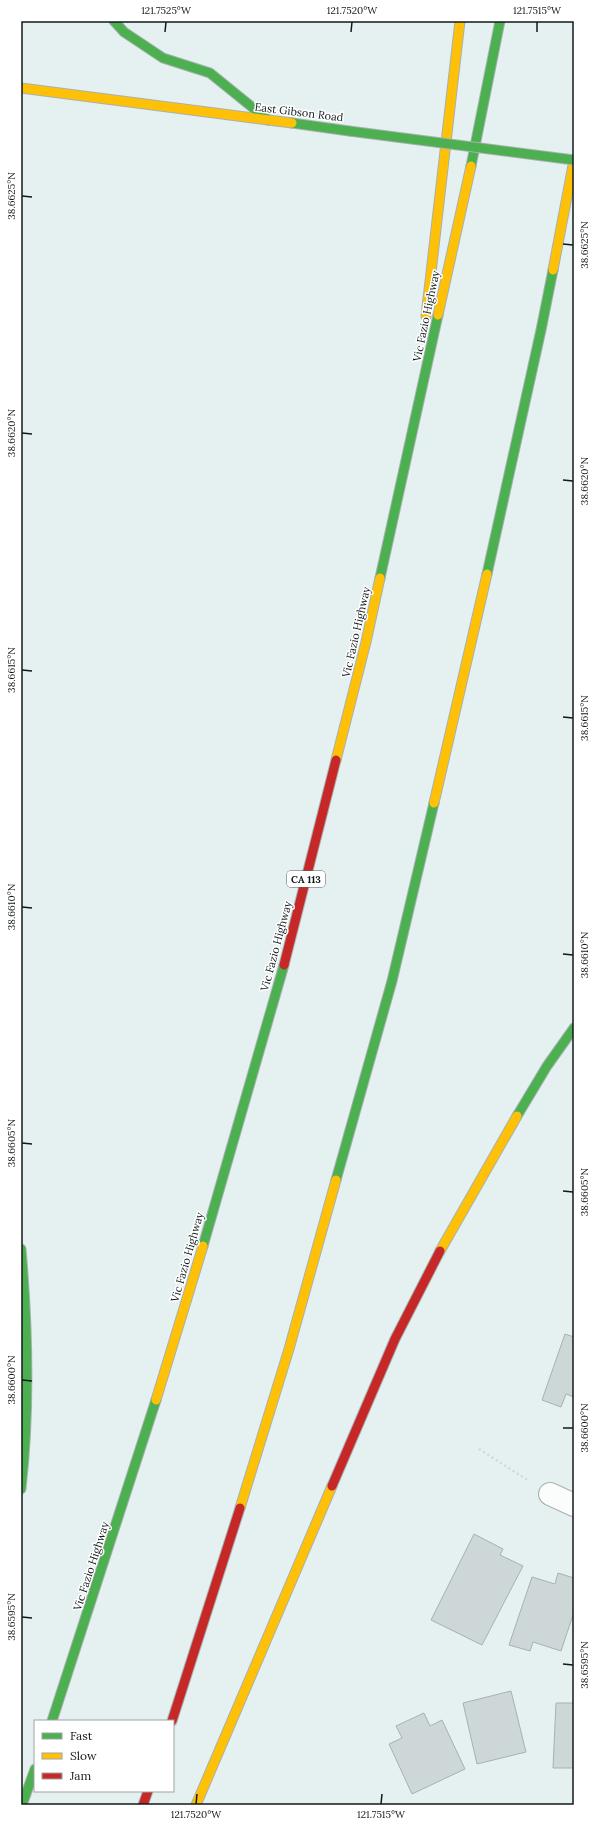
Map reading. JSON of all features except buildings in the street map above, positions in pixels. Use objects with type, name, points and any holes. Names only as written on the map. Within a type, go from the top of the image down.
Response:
[{"type":"main road","points":[[114,21],[124,32],[163,58],[210,73],[268,120]]},
{"type":"main road","points":[[425,326],[460,21]]},
{"type":"main road","name":"Vic Fazio Highway","points":[[52,1720],[74,1658],[179,1329],[283,968],[366,642],[485,101],[500,21]]},
{"type":"main road","name":"East Gibson Road","points":[[21,88],[574,160]]},
{"type":"main road","points":[[172,1720],[289,1349],[392,981],[472,642],[540,330],[574,160]]},
{"type":"main road","points":[[412,436],[423,342]]},
{"type":"main road","points":[[196,1805],[395,1339],[428,1271],[471,1192],[519,1112],[574,1028]]},
{"type":"main road","points":[[21,1249],[26,1297],[28,1379],[21,1489]]},
{"type":"main road","points":[[22,1805],[34,1772]]},
{"type":"main road","points":[[143,1805],[148,1792]]},
{"type":"street","points":[[550,1494],[574,1505]]},
{"type":"path","points":[[479,1449],[550,1494]]},
{"type":"traffic: fast","points":[[114,21],[124,32],[163,58],[210,73],[268,120]]},
{"type":"traffic: fast","points":[[471,166],[500,21]]},
{"type":"traffic: fast","points":[[292,123],[349,131]]},
{"type":"traffic: fast","points":[[349,131],[574,160]]},
{"type":"traffic: fast","points":[[487,574],[553,270]]},
{"type":"traffic: fast","points":[[380,578],[438,315]]},
{"type":"traffic: fast","points":[[336,1180],[392,981],[434,803]]},
{"type":"traffic: fast","points":[[203,1246],[284,965]]},
{"type":"traffic: fast","points":[[517,1116],[547,1066],[574,1028]]},
{"type":"traffic: fast","points":[[21,1249],[27,1369],[26,1429],[21,1489]]},
{"type":"traffic: fast","points":[[52,1720],[156,1400]]},
{"type":"traffic: fast","points":[[22,1805],[34,1772]]},
{"type":"traffic: slow","points":[[426,316],[460,21]]},
{"type":"traffic: slow","points":[[21,88],[292,123]]},
{"type":"traffic: slow","points":[[553,270],[574,160]]},
{"type":"traffic: slow","points":[[438,315],[471,166]]},
{"type":"traffic: slow","points":[[434,803],[487,574]]},
{"type":"traffic: slow","points":[[336,760],[366,642],[380,578]]},
{"type":"traffic: slow","points":[[440,1251],[517,1116]]},
{"type":"traffic: slow","points":[[240,1508],[289,1349],[336,1180]]},
{"type":"traffic: slow","points":[[156,1400],[203,1246]]},
{"type":"traffic: slow","points":[[196,1805],[332,1486]]},
{"type":"traffic: jam","points":[[284,965],[336,760]]},
{"type":"traffic: jam","points":[[332,1486],[395,1339],[440,1251]]},
{"type":"traffic: jam","points":[[172,1720],[240,1508]]},
{"type":"traffic: jam","points":[[143,1805],[148,1792]]}]
